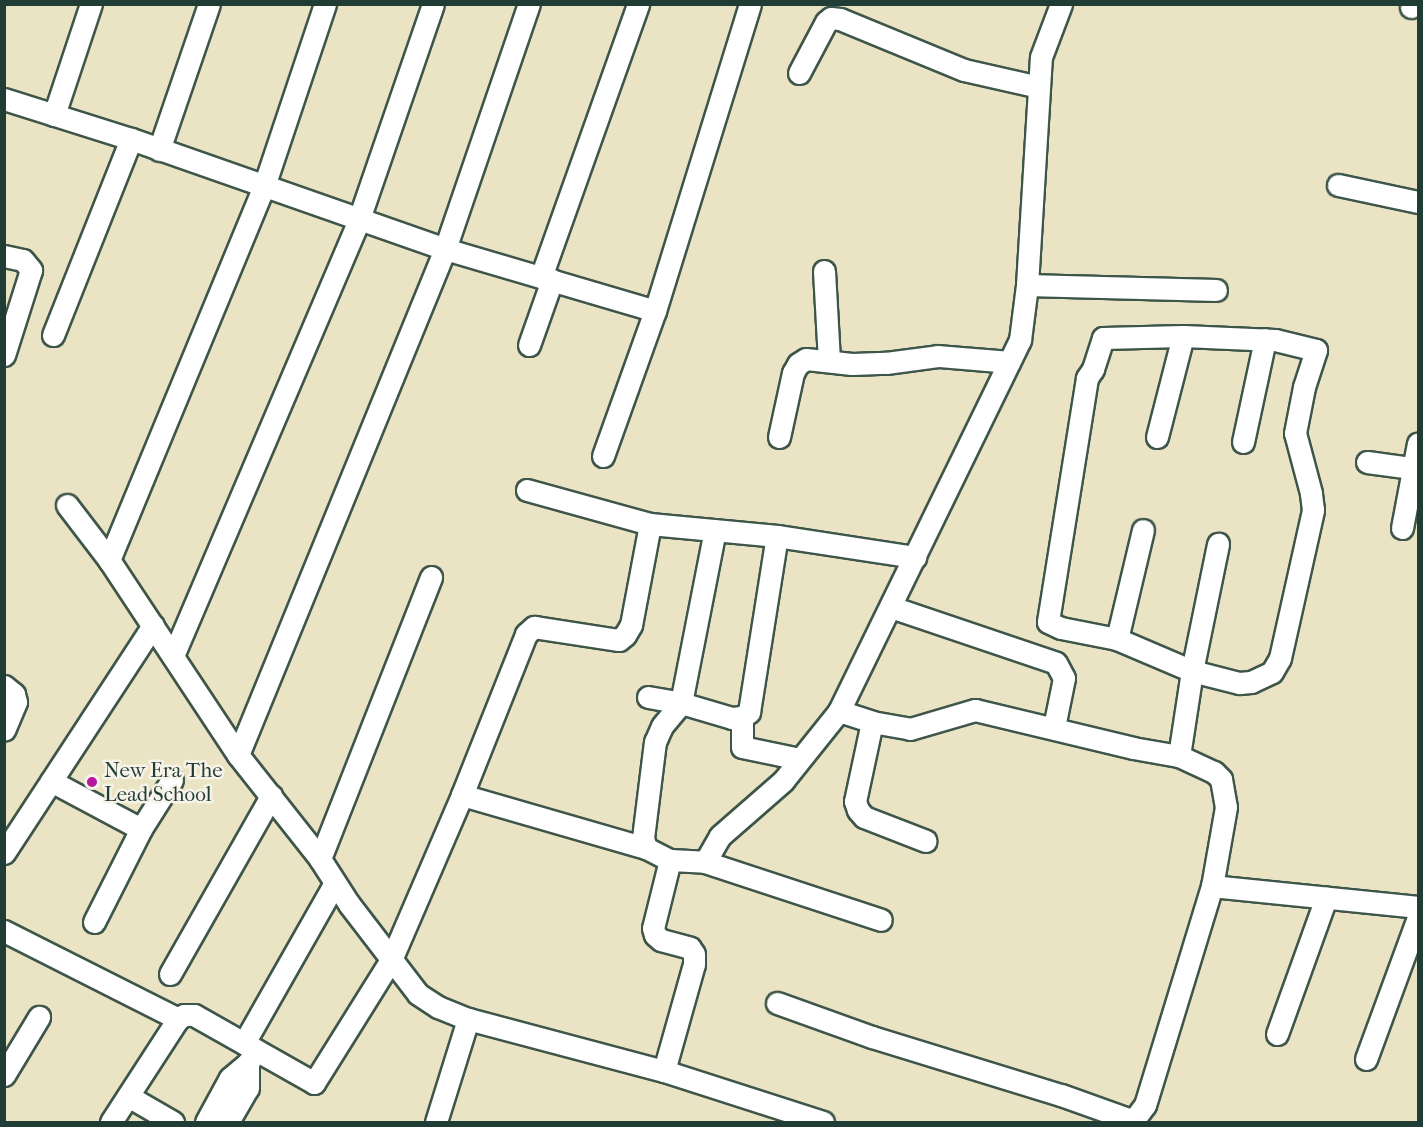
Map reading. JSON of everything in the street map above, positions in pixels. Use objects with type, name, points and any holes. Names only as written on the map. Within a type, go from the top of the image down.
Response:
[{"type":"street","points":[[54,115],[91,4]]},
{"type":"street","points":[[159,150],[209,4]]},
{"type":"street","points":[[109,560],[264,186],[326,4]]},
{"type":"street","points":[[172,656],[359,219],[433,4]]},
{"type":"street","points":[[238,755],[445,249],[529,4]]},
{"type":"street","points":[[529,345],[547,279],[638,4]]},
{"type":"street","points":[[603,456],[655,311],[750,4]]},
{"type":"street","points":[[705,862],[728,827],[774,789],[839,711],[1020,340],[1027,285],[1041,57],[1061,4]]},
{"type":"street","points":[[799,72],[826,22],[831,18],[840,19],[944,63],[1039,87]]},
{"type":"street","points":[[4,99],[131,139],[445,249],[655,311]]},
{"type":"street","points":[[52,335],[131,139]]},
{"type":"street","points":[[1338,185],[1419,202]]},
{"type":"street","points":[[4,256],[23,260],[31,270],[4,355]]},
{"type":"street","points":[[824,271],[829,361]]},
{"type":"street","points":[[1027,285],[1216,290]]},
{"type":"street","points":[[1157,437],[1183,336]]},
{"type":"street","points":[[1183,336],[1265,339],[1316,350],[1304,387],[1295,433],[1311,493],[1313,510],[1282,652],[1272,672],[1251,682],[1239,682],[1192,670],[1117,639],[1051,625],[1047,620],[1087,378],[1093,369],[1103,338],[1183,336]]},
{"type":"street","points":[[1243,442],[1265,339]]},
{"type":"street","points":[[779,436],[793,373],[798,364],[806,359],[852,364],[886,363],[938,356],[1010,362]]},
{"type":"street","points":[[1401,528],[1416,469],[1419,443]]},
{"type":"street","points":[[1367,462],[1416,469]]},
{"type":"street","points":[[527,490],[650,524],[777,537],[915,557]]},
{"type":"street","points":[[67,505],[109,560],[238,755],[320,859],[335,883],[418,994],[438,1007],[468,1019],[664,1071],[812,1121]]},
{"type":"street","points":[[4,931],[178,1018],[194,1015],[249,1052],[314,1083],[391,960],[462,795],[526,634],[534,627],[619,640],[625,635],[631,625],[650,524]]},
{"type":"street","points":[[646,848],[643,838],[655,742],[662,726],[681,703],[715,530]]},
{"type":"street","points":[[1117,639],[1143,530]]},
{"type":"street","points":[[648,697],[681,703],[732,718],[742,717],[749,712],[777,537]]},
{"type":"street","points":[[1179,756],[1192,670],[1218,544]]},
{"type":"street","points":[[320,859],[431,577]]},
{"type":"street","points":[[891,607],[1056,663],[1064,678],[1054,727]]},
{"type":"street","points":[[4,853],[153,625]]},
{"type":"street","points":[[4,686],[14,694],[16,702],[4,730]]},
{"type":"street","points":[[777,1003],[872,1037],[1039,1088],[1133,1121],[1145,1105],[1212,886],[1226,807],[1221,779],[1214,772],[1179,756],[1133,748],[1054,727],[975,710],[910,729],[872,722],[839,711]]},
{"type":"street","points":[[742,717],[742,747],[800,759]]},
{"type":"street","points":[[872,722],[855,801],[858,810],[864,817],[926,841]]},
{"type":"street","points":[[94,922],[141,829],[172,780]]},
{"type":"street","points":[[51,781],[141,829]]},
{"type":"street","points":[[462,795],[646,848],[670,860],[705,862],[881,920]]},
{"type":"street","points":[[170,975],[271,796]]},
{"type":"street","points":[[664,1071],[694,964],[694,954],[690,948],[661,940],[653,928],[670,860]]},
{"type":"street","points":[[206,1122],[230,1078],[249,1052],[335,883]]},
{"type":"street","points":[[1212,886],[1419,907]]},
{"type":"street","points":[[1277,1034],[1326,898]]},
{"type":"street","points":[[1366,1059],[1419,918]]},
{"type":"street","points":[[4,1076],[39,1017]]},
{"type":"street","points":[[111,1122],[178,1018]]},
{"type":"street","points":[[436,1122],[468,1019]]},
{"type":"street","points":[[228,1122],[248,1088],[249,1052]]},
{"type":"street","points":[[128,1096],[161,1119]]},
{"type":"place","name":"New Era The Lead School","points":[[92,782]]}]
